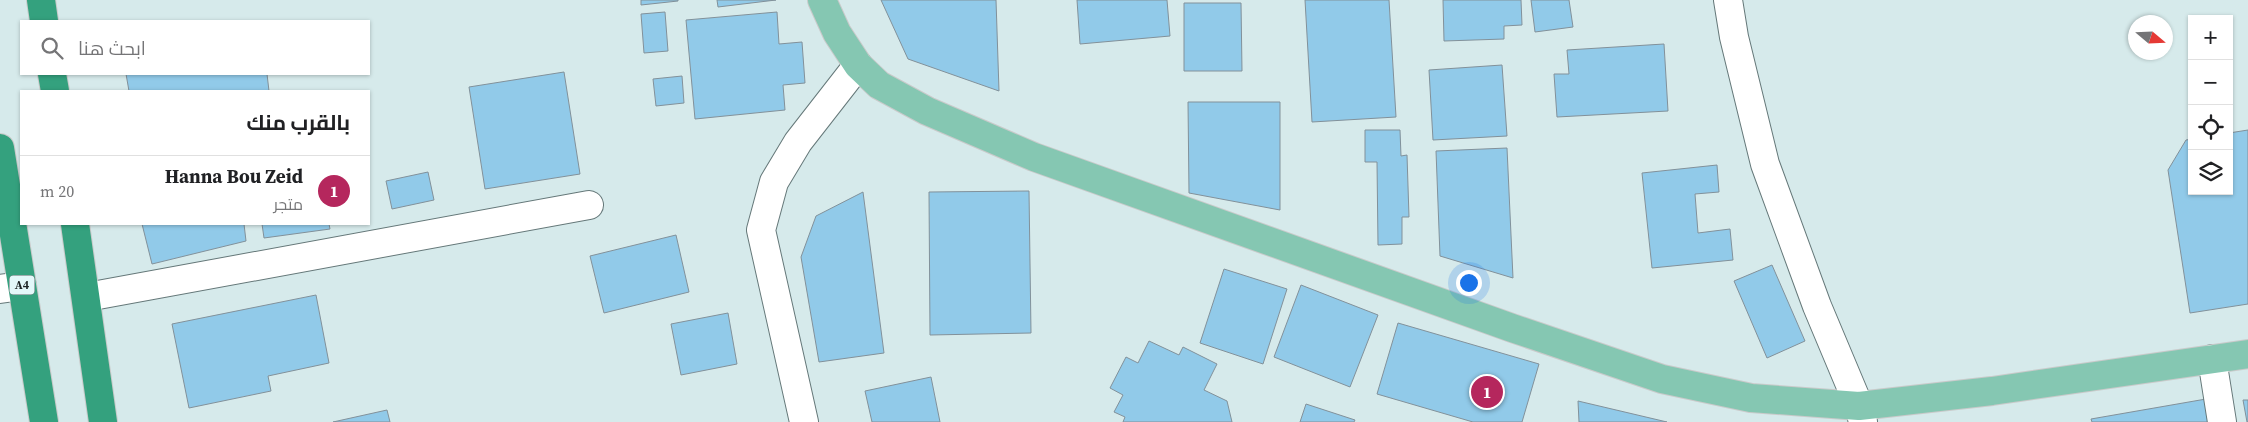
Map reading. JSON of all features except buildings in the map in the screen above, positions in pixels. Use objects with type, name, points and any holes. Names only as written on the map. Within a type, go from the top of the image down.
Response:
[{"type":"highway","points":[[41,0],[44,20]]},
{"type":"highway","points":[[52,75],[55,90]]},
{"type":"highway","name":"A4","points":[[0,148],[11,288],[44,422]]},
{"type":"highway","points":[[76,225],[103,422]]},
{"type":"main road","points":[[822,0],[837,33],[858,65],[879,85],[927,111],[1034,157],[1512,328],[1662,379],[1751,398],[1861,414],[1992,391],[2248,354]]},
{"type":"street","points":[[1728,0],[1734,37],[1765,164],[1817,306],[1861,414]]},
{"type":"street","points":[[804,422],[761,230],[774,182],[798,142],[858,65]]},
{"type":"street","points":[[87,297],[588,205]]},
{"type":"street","points":[[2212,359],[2222,422]]},
{"type":"place","name":"Hanna Bou Zeid","points":[[1487,392]]}]
